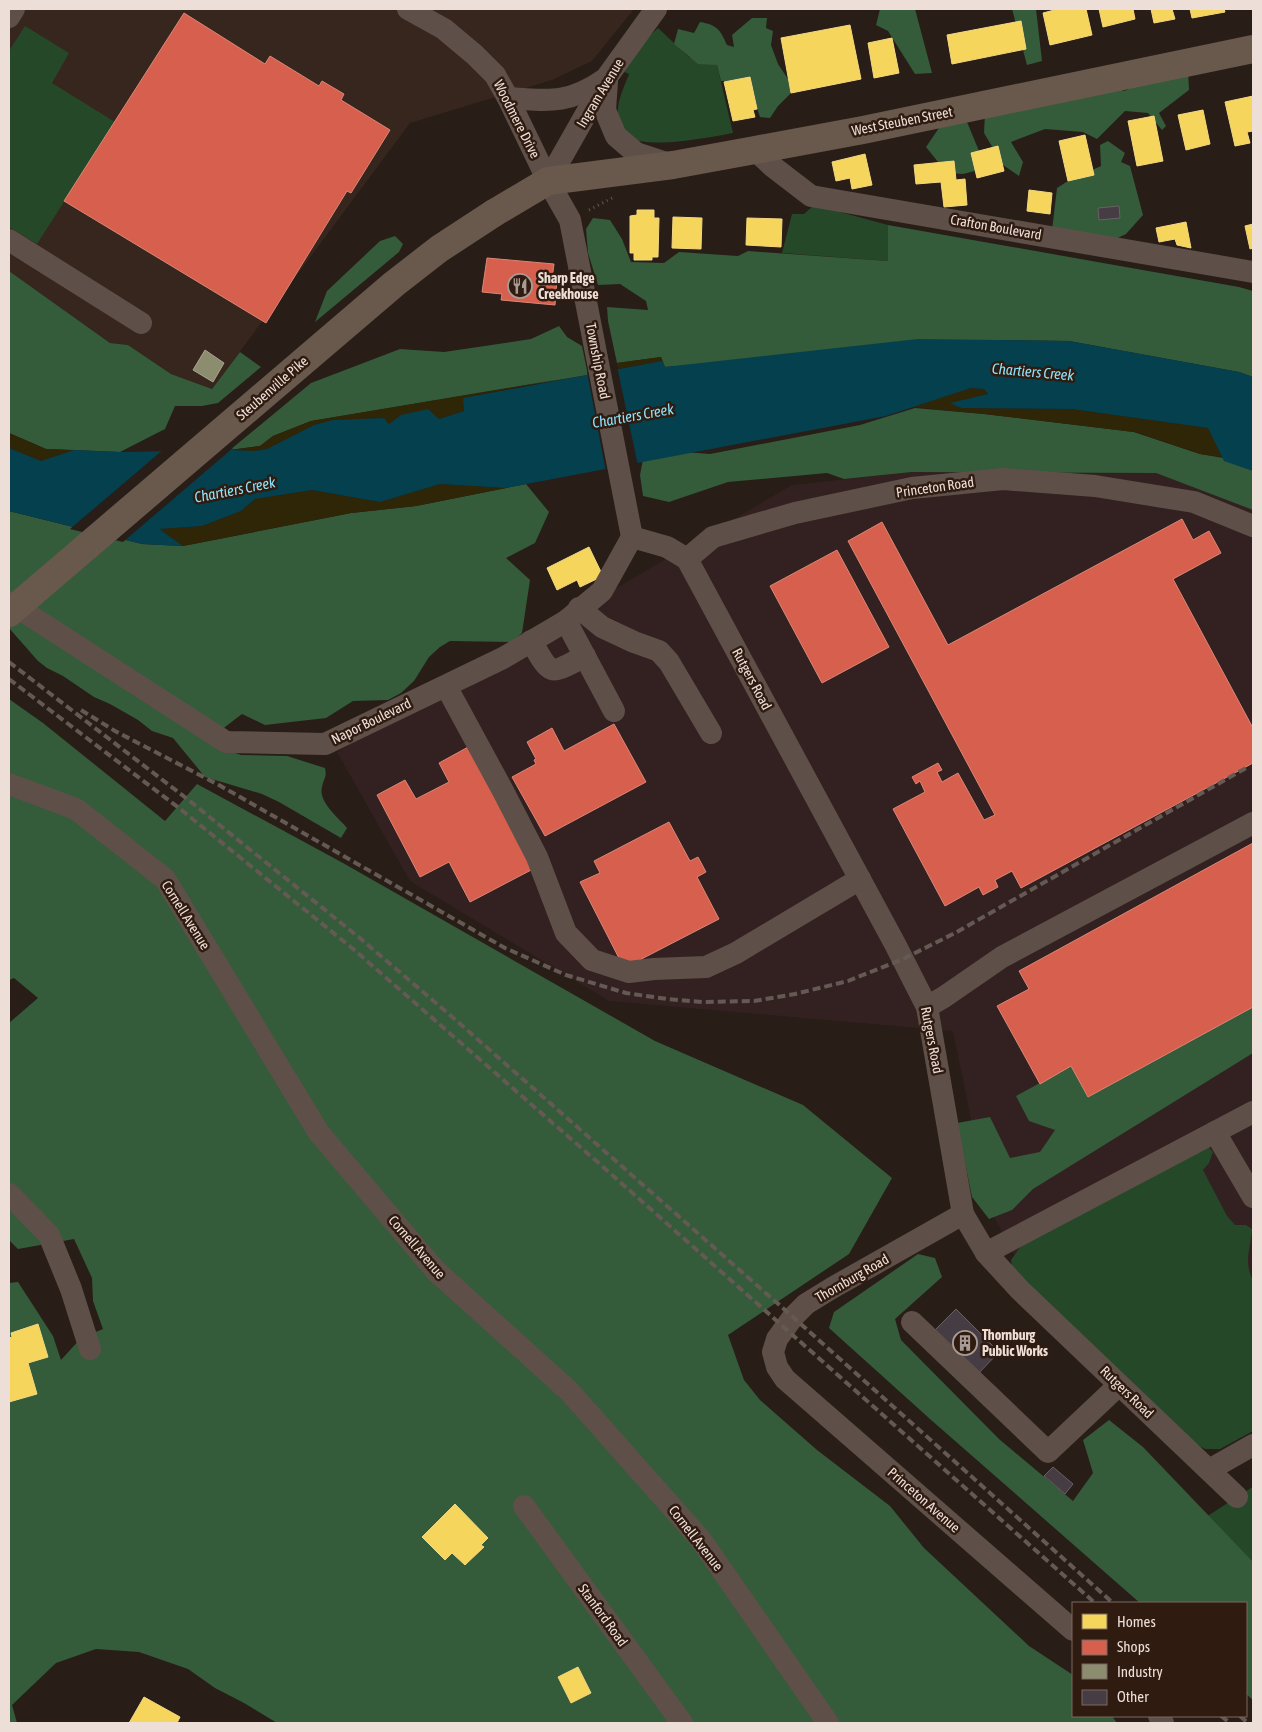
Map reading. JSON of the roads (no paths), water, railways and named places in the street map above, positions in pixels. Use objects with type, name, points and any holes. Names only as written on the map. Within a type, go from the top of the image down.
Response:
[{"type":"main road","name":"West Steuben Street","points":[[548,180],[673,165],[755,150],[882,126],[1253,49]]},
{"type":"main road","name":"Steubenville Pike","points":[[9,613],[394,284],[440,249],[548,180]]},
{"type":"street","points":[[9,17],[14,9]]},
{"type":"street","name":"Woodmere Drive","points":[[408,9],[444,29],[495,75],[548,180]]},
{"type":"street","name":"Ingram Avenue","points":[[548,180],[607,77],[656,9]]},
{"type":"street","points":[[508,98],[552,101],[573,97],[591,89],[607,77]]},
{"type":"street","points":[[607,77],[604,110],[616,136],[636,153],[673,165]]},
{"type":"street","name":"Crafton Boulevard","points":[[755,150],[772,166],[811,196],[1253,272]]},
{"type":"street","name":"Township Road","points":[[548,180],[570,220],[630,527]]},
{"type":"street","points":[[9,240],[140,323]]},
{"type":"street","name":"Princeton Road","points":[[687,559],[713,537],[795,513],[912,488],[1003,479],[1095,486],[1194,502],[1253,526]]},
{"type":"street","points":[[630,527],[687,559]]},
{"type":"street","name":"Napor Boulevard","points":[[9,602],[226,742],[325,744],[503,658],[572,614],[602,590],[630,527]]},
{"type":"street","name":"Rutgers Road","points":[[687,559],[927,1007],[963,1214],[986,1253],[1020,1290],[1237,1497]]},
{"type":"street","points":[[572,614],[585,656],[614,711]]},
{"type":"street","points":[[572,614],[634,642],[659,651],[669,662],[711,733]]},
{"type":"street","points":[[531,641],[545,664],[551,669],[558,670],[585,656]]},
{"type":"street","points":[[446,686],[537,857],[566,933],[592,960],[629,972],[654,968],[706,967],[736,953],[860,879]]},
{"type":"street","name":"Cornell Avenue","points":[[9,784],[76,809],[165,879],[320,1133],[436,1271],[569,1391],[701,1540],[828,1723]]},
{"type":"street","points":[[927,1007],[1002,956],[1253,824]]},
{"type":"street","points":[[986,1253],[1253,1112]]},
{"type":"street","points":[[1215,1132],[1253,1197]]},
{"type":"street","points":[[9,1194],[48,1236],[70,1289],[90,1349]]},
{"type":"street","name":"Thornburg Road","points":[[777,1367],[773,1352],[776,1339],[792,1317],[806,1304],[963,1214]]},
{"type":"street","points":[[912,1322],[1048,1452],[1119,1385]]},
{"type":"street","name":"Princeton Avenue","points":[[777,1367],[786,1379],[1072,1629]]},
{"type":"street","points":[[1209,1470],[1253,1444]]},
{"type":"street","name":"Stanford Road","points":[[524,1506],[682,1723]]},
{"type":"water","name":"Chartiers Creek","points":[[918,339],[1069,341],[1239,372],[1253,377],[1253,471],[1224,461],[1208,428],[1072,409],[961,408],[950,403],[988,394],[984,389],[971,388],[886,416],[506,488],[440,484],[380,502],[312,490],[255,499],[241,511],[202,526],[159,529],[183,546],[142,544],[9,511],[9,448],[41,461],[74,450],[120,452],[255,451],[267,449],[314,425],[333,420],[384,418],[389,424],[401,415],[428,409],[439,419],[464,411],[463,398],[662,361],[665,367]]},
{"type":"railway","points":[[9,662],[186,798],[361,939],[793,1317],[1112,1602]]},
{"type":"railway","points":[[9,679],[179,808],[352,948],[602,1166],[1094,1602]]},
{"type":"railway","points":[[81,710],[115,731],[219,785],[505,948],[566,975],[626,993],[702,1002],[754,1001],[795,994],[848,981],[903,959],[955,933],[1246,768]]},
{"type":"railway","points":[[1222,1717],[1230,1723]]},
{"type":"railway","points":[[1241,1717],[1248,1723]]},
{"type":"place","name":"Sharp Edge Creekhouse","points":[[520,286]]},
{"type":"place","name":"Thornburg Public Works","points":[[965,1343]]}]
